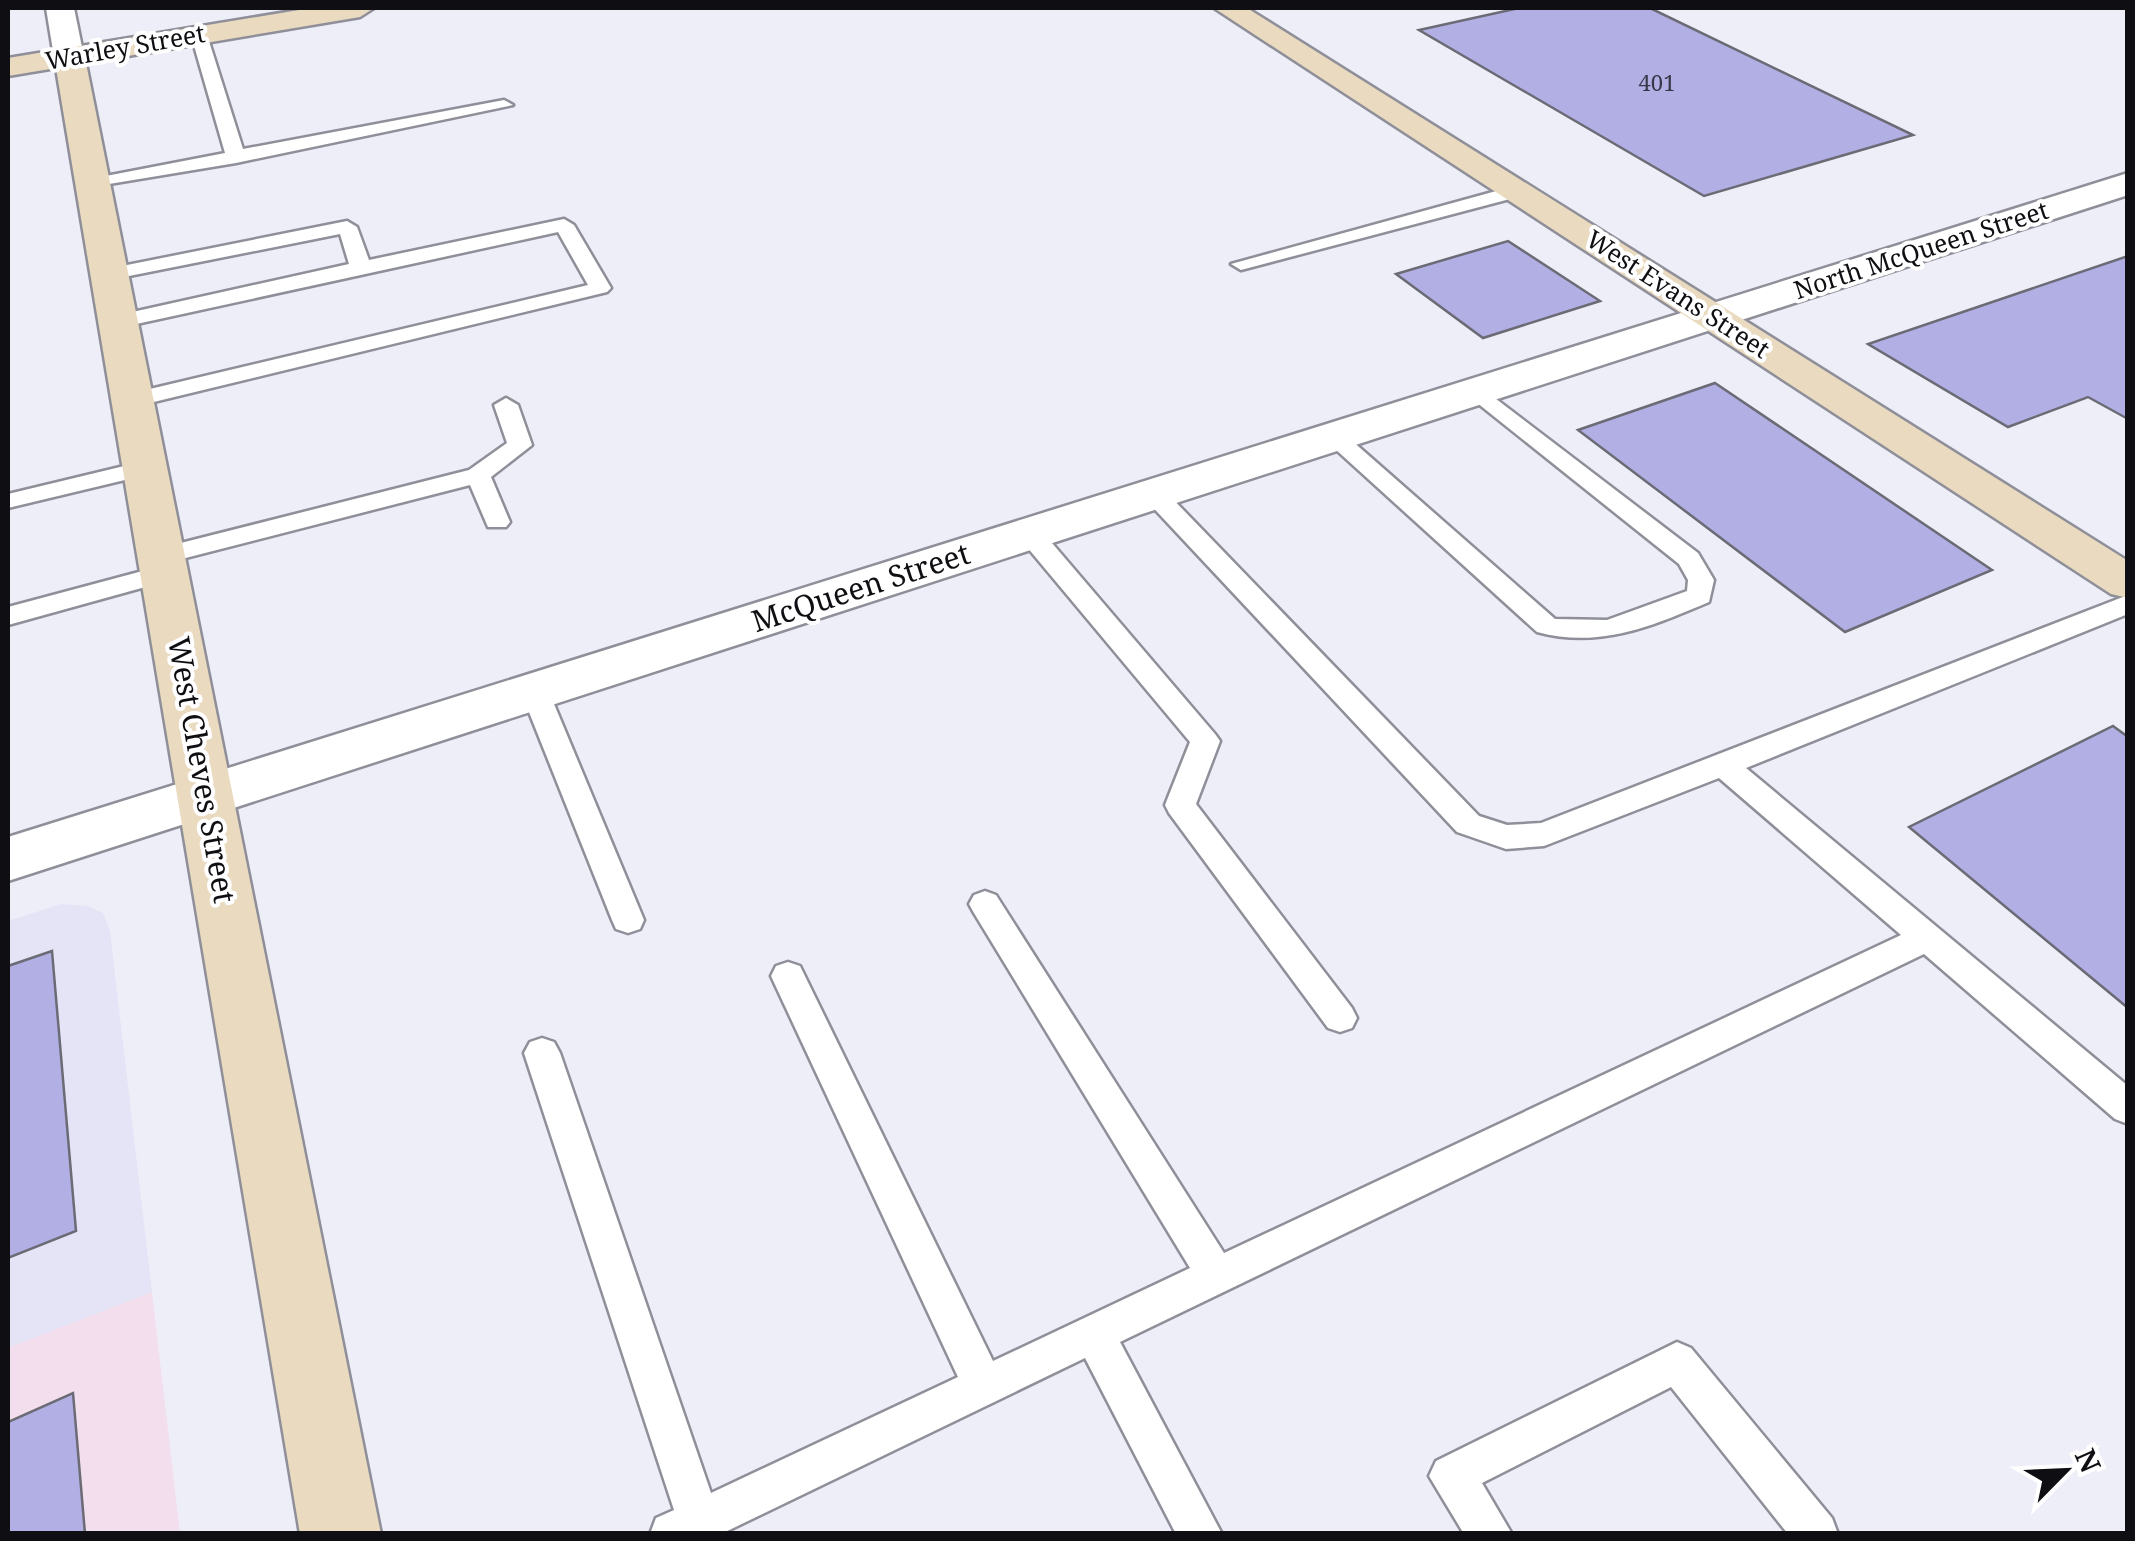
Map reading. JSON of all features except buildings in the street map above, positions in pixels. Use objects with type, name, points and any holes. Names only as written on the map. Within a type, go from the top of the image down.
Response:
[{"type":"main road","name":"Warley Street","points":[[8,67],[64,32],[200,35],[360,8]]},
{"type":"main road","name":"West Evans Street","points":[[1230,8],[2128,583]]},
{"type":"main road","name":"West Cheves Street","points":[[64,32],[341,1534]]},
{"type":"street","name":"North McQueen Street","points":[[1715,318],[2128,183]]},
{"type":"street","name":"McQueen Street","points":[[8,859],[1715,318]]},
{"type":"lane","points":[[200,35],[236,156]]},
{"type":"lane","points":[[92,184],[504,105]]},
{"type":"lane","points":[[1241,264],[1518,191]]},
{"type":"lane","points":[[114,298],[362,268],[564,225],[600,288],[132,400]]},
{"type":"lane","points":[[114,298],[346,227],[362,268]]},
{"type":"lane","points":[[1335,438],[1547,626],[1581,634],[1611,631],[1700,596],[1701,580],[1689,559],[1478,393]]},
{"type":"lane","points":[[8,616],[163,564],[478,475],[520,445],[506,405]]},
{"type":"lane","points":[[8,501],[145,468]]},
{"type":"lane","points":[[478,475],[497,522]]},
{"type":"lane","points":[[1155,496],[1468,824],[1506,837],[1544,834],[2128,604]]},
{"type":"lane","points":[[1031,535],[1205,740],[1180,805],[1340,1018]]},
{"type":"lane","points":[[535,692],[628,920]]},
{"type":"lane","points":[[1723,765],[2128,1108]]},
{"type":"lane","points":[[985,904],[1216,1275]]},
{"type":"lane","points":[[542,1053],[686,1527],[1927,938]]},
{"type":"lane","points":[[788,976],[984,1386]]},
{"type":"lane","points":[[1093,1334],[1200,1534]]},
{"type":"lane","points":[[1490,1534],[1451,1476],[1677,1362],[1816,1534]]},
{"type":"shaded area","points":[[61,904],[88,906],[103,913],[110,931],[152,1292],[8,1348],[8,921]]},
{"type":"shaded area","points":[[152,1292],[180,1533],[8,1533],[8,1348]]}]
